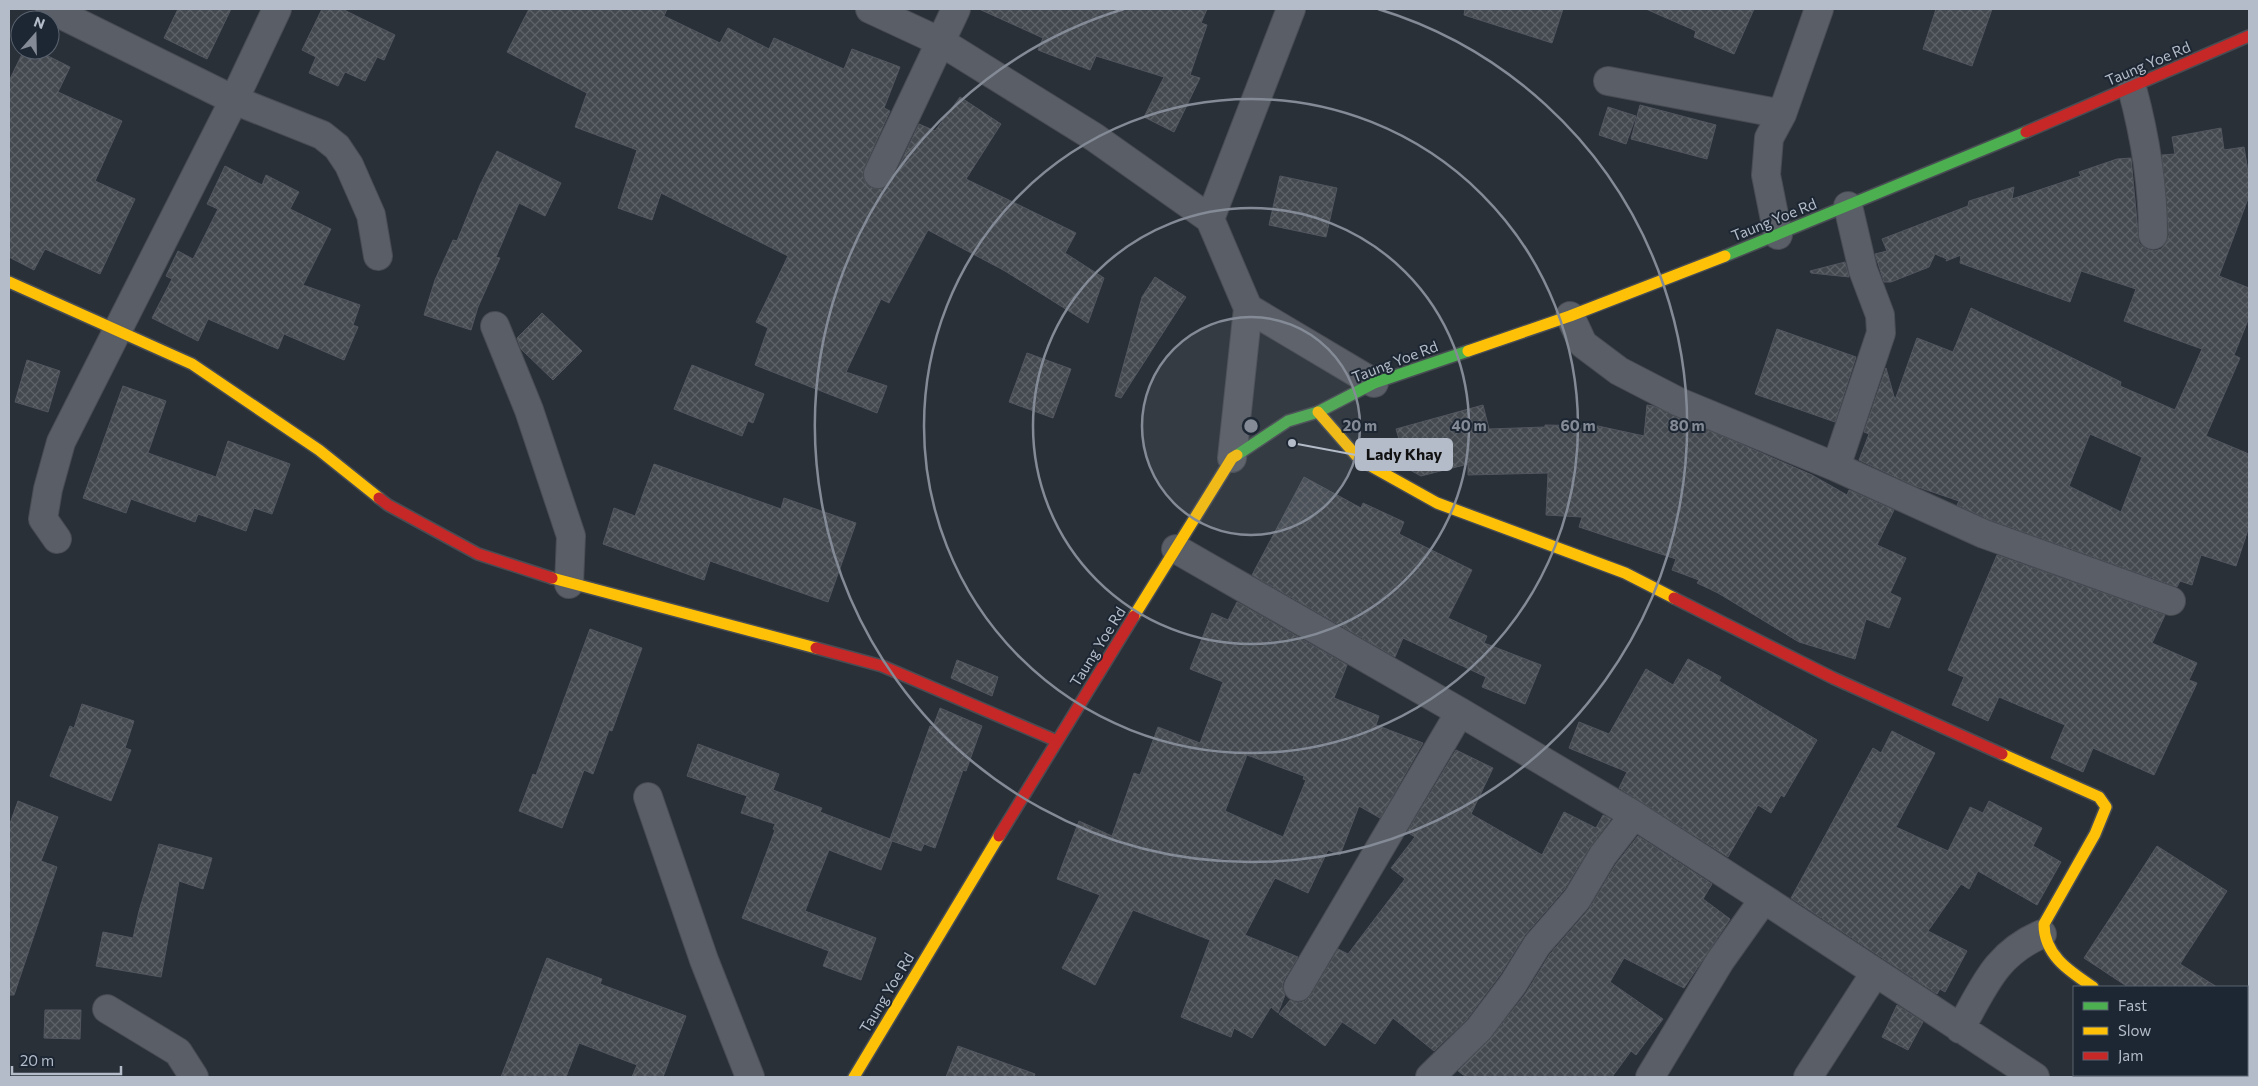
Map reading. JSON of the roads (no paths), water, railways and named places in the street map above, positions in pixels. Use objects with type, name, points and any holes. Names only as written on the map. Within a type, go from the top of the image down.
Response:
[{"type":"street","points":[[50,9],[234,100],[322,135],[337,147],[349,165],[371,215],[378,256]]},
{"type":"street","points":[[57,538],[43,519],[48,489],[61,442],[234,100],[277,9]]},
{"type":"street","points":[[870,9],[941,42],[1094,137],[1210,219],[1248,308],[1232,458]]},
{"type":"street","points":[[878,174],[956,9]]},
{"type":"street","points":[[1210,219],[1291,9]]},
{"type":"street","points":[[1778,235],[1766,175],[1769,138],[1782,114],[1819,9]]},
{"type":"street","name":"Taung Yoe Rd","points":[[854,1077],[1057,741],[1232,458],[1288,421],[1318,412],[1374,383],[1570,316],[1778,235],[2132,88],[2249,36]]},
{"type":"street","points":[[1608,81],[1782,114]]},
{"type":"street","points":[[2132,88],[2141,123],[2153,194],[2153,235]]},
{"type":"street","points":[[1836,467],[1881,333],[1880,314],[1863,270],[1848,206]]},
{"type":"street","points":[[9,282],[192,364],[319,450],[388,505],[478,554],[569,584],[743,627],[882,666],[1057,741]]},
{"type":"street","points":[[1248,308],[1374,383]]},
{"type":"street","points":[[1570,316],[1583,344],[1618,371],[1679,402],[1836,467],[1984,534],[2171,601]]},
{"type":"street","points":[[495,326],[529,410],[571,536],[569,584]]},
{"type":"street","points":[[1318,412],[1360,460],[1437,503],[1625,573],[1833,678],[2099,797],[2106,807],[2095,834],[2044,924],[2042,934],[2050,950],[2065,968],[2092,986]]},
{"type":"street","points":[[1176,549],[1460,712],[1634,815],[2035,1077]]},
{"type":"street","points":[[1298,987],[1460,712]]},
{"type":"street","points":[[648,797],[704,960],[750,1077]]},
{"type":"street","points":[[1430,1077],[1478,1029],[1513,984],[1537,945],[1577,899],[1602,855],[1634,815]]},
{"type":"street","points":[[1650,1077],[1720,961],[1764,899]]},
{"type":"street","points":[[1960,1029],[1994,968],[2013,949],[2042,934]]},
{"type":"street","points":[[1808,1077],[1875,973]]},
{"type":"street","points":[[107,1008],[178,1052],[194,1077]]},
{"type":"place","name":"Lady Khay","points":[[1292,443]]}]
